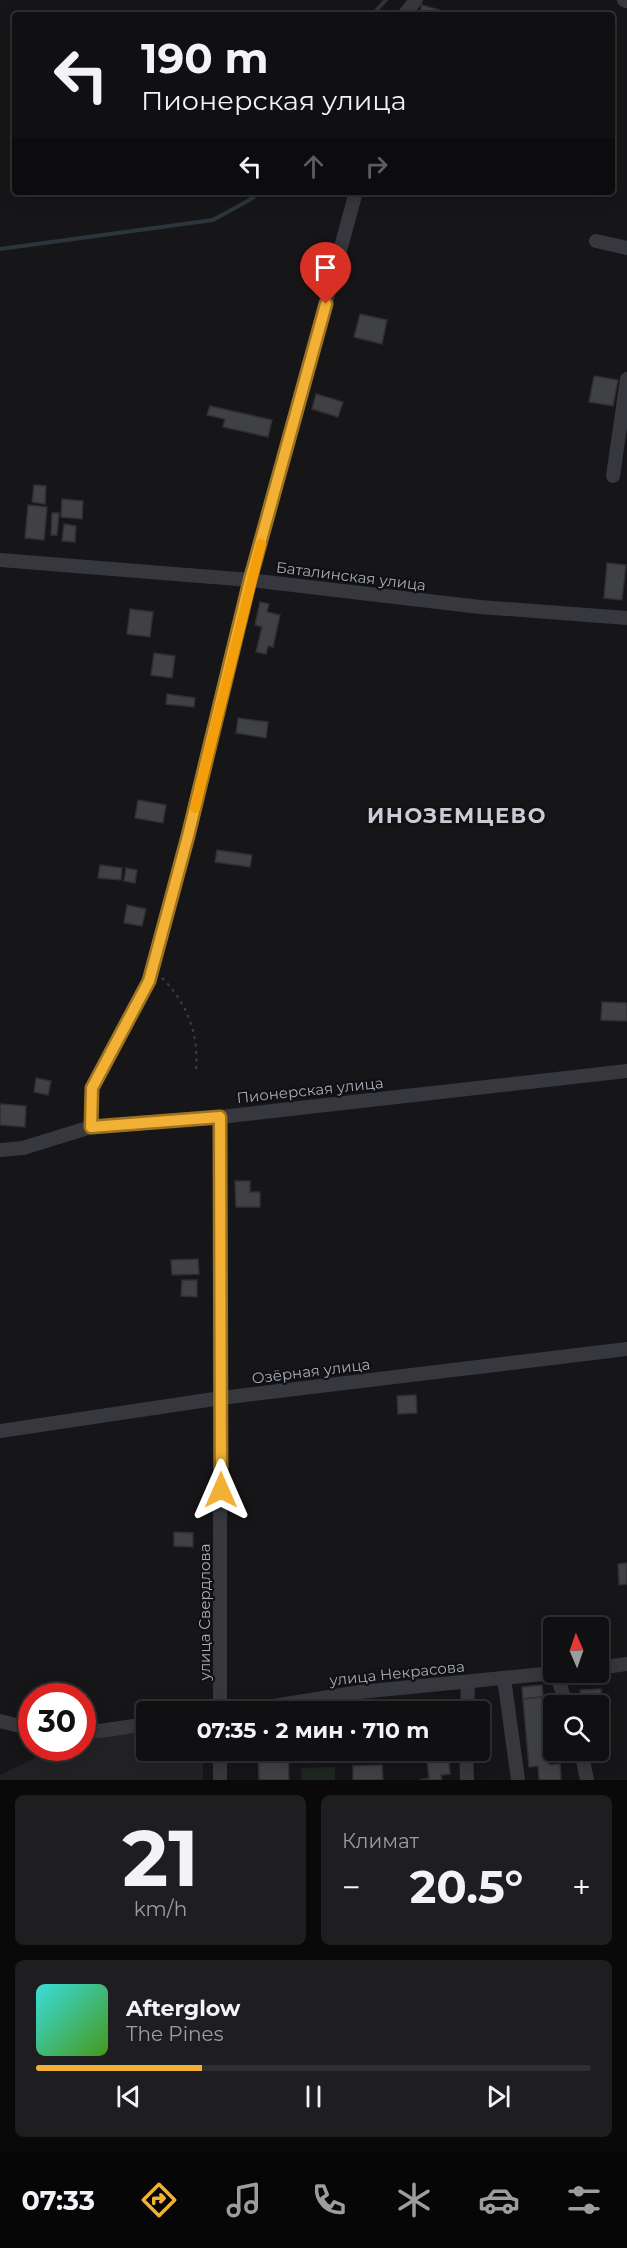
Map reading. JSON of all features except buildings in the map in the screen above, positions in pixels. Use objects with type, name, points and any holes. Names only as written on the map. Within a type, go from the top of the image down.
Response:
[{"type":"street","points":[[406,12],[416,0]]},
{"type":"street","points":[[91,1127],[92,1088],[149,981],[188,836],[250,580],[355,195]]},
{"type":"street","points":[[596,241],[627,248]]},
{"type":"street","points":[[613,476],[627,379]]},
{"type":"street","name":"Баталинская улица","points":[[0,560],[250,580],[480,607],[627,618]]},
{"type":"street","name":"Пионерская улица","points":[[0,1150],[23,1148],[91,1127],[220,1117],[627,1071]]},
{"type":"street","name":"улица Свердлова","points":[[220,1117],[220,1701]]},
{"type":"street","name":"Озёрная улица","points":[[0,1431],[221,1398],[627,1349]]},
{"type":"street","points":[[609,1666],[627,1664]]},
{"type":"street","name":"улица Некрасова","points":[[304,1701],[360,1692],[543,1674]]},
{"type":"street","points":[[504,1678],[518,1780]]},
{"type":"street","points":[[467,1701],[468,1682]]},
{"type":"street","points":[[0,1721],[18,1725]]},
{"type":"street","points":[[96,1731],[136,1726]]},
{"type":"street","points":[[220,1761],[220,1780]]},
{"type":"street","points":[[466,1761],[467,1780]]},
{"type":"street","points":[[583,1761],[587,1780]]},
{"type":"path","points":[[152,968],[178,994],[187,1012],[196,1035],[196,1071]]},
{"type":"shaded area","points":[[136,1731],[136,1761],[203,1761],[203,1780],[0,1780],[0,1775],[29,1761],[96,1761],[96,1736]]},
{"type":"shaded area","points":[[335,1767],[335,1780],[302,1780],[301,1768]]},
{"type":"waterway","points":[[375,12],[386,0]]},
{"type":"waterway","points":[[0,249],[213,220],[253,198],[254,195]]},
{"type":"slow traffic","points":[[195,808],[250,580],[261,544]]},
{"type":"district","name":"ИНОЗЕМЦЕВО","points":[[457,815]]},
{"type":"route","points":[[221,1490],[220,1117],[91,1127],[92,1088],[149,981],[188,836],[250,580],[326,304]]}]
